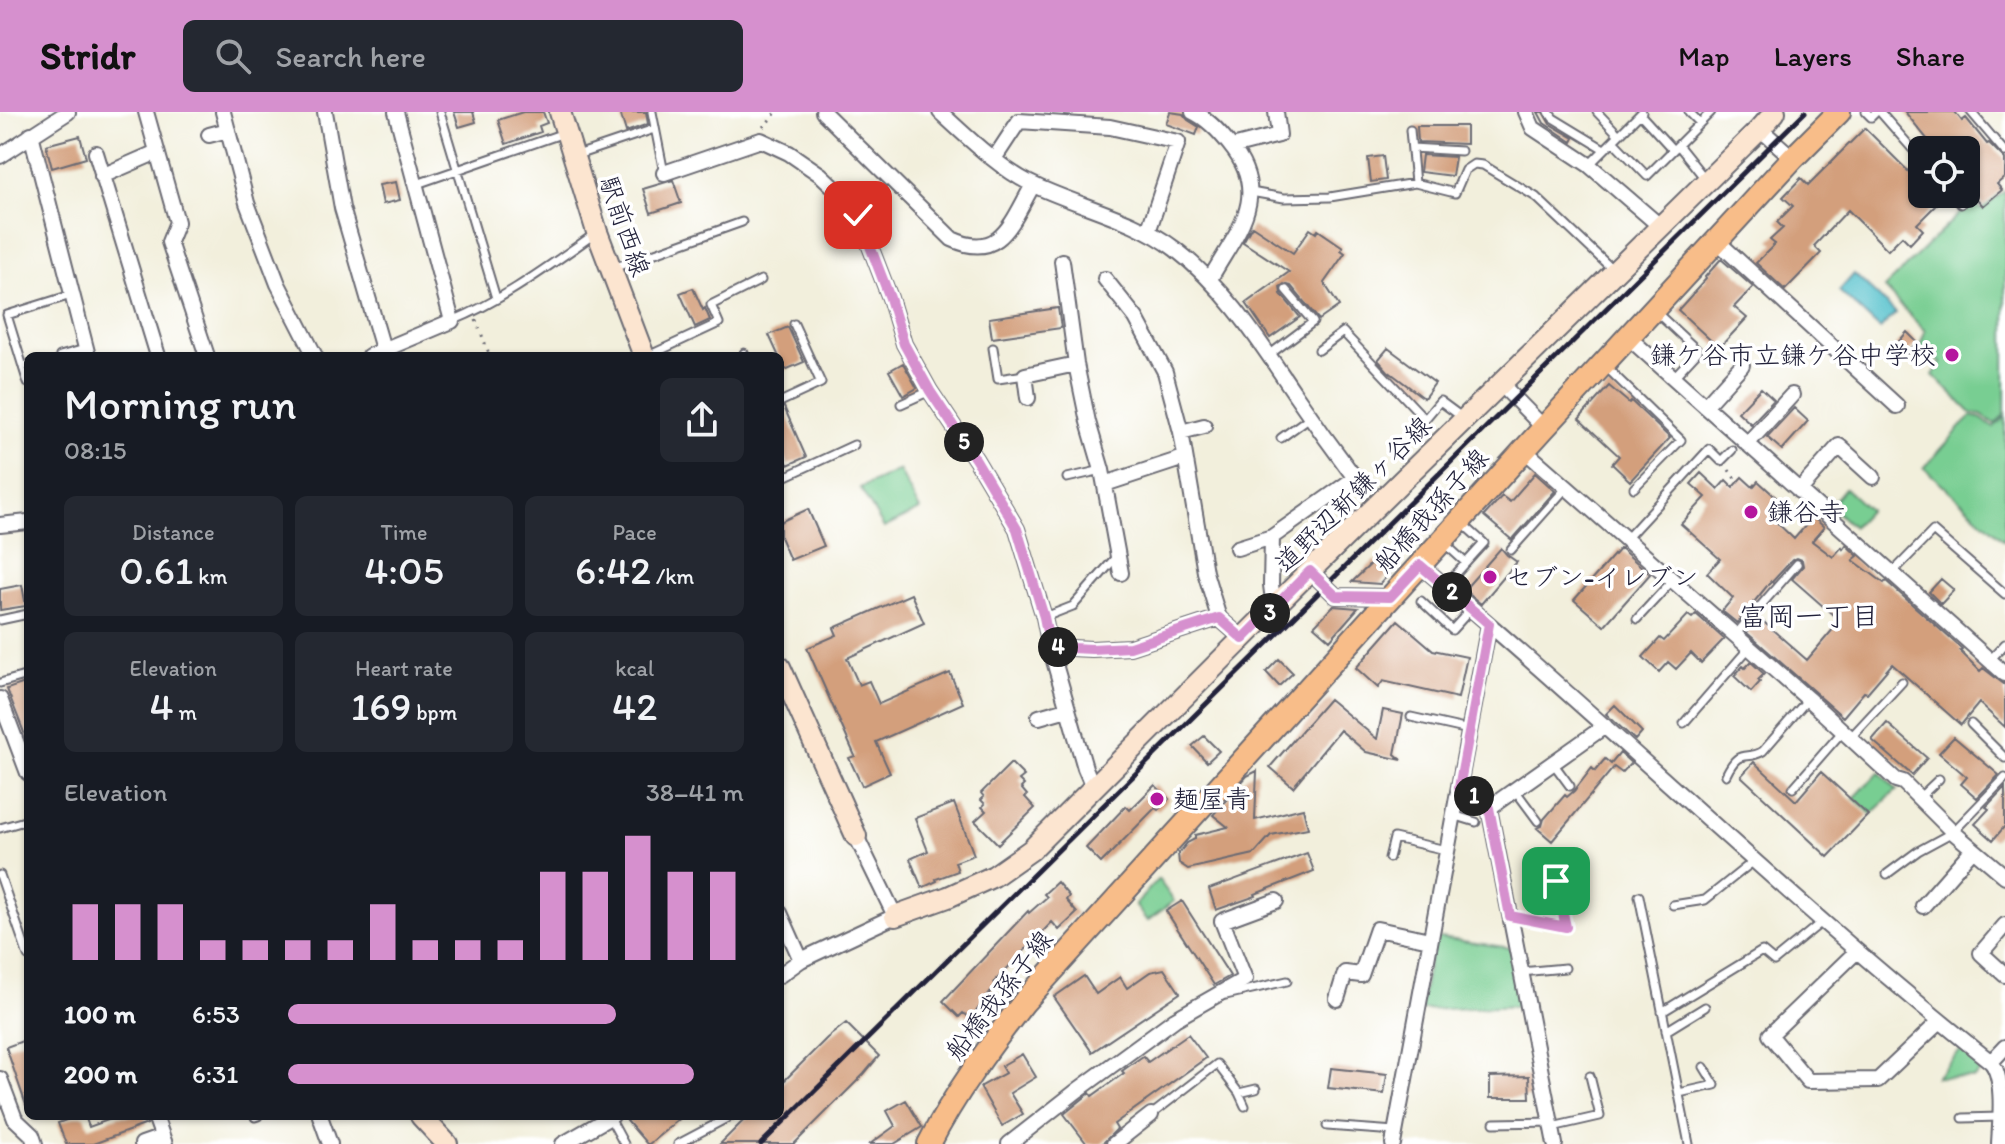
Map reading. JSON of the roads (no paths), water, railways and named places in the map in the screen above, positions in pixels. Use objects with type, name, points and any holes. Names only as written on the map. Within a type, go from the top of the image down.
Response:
[{"type":"main road","name":"船橋我孫子線","points":[[929,1144],[985,1053],[1024,1002],[1544,428],[1839,112]]},
{"type":"street","points":[[0,156],[68,112]]},
{"type":"street","points":[[146,112],[177,222],[169,242],[206,352]]},
{"type":"street","points":[[223,112],[252,217],[278,284],[313,352]]},
{"type":"street","points":[[325,112],[342,208],[376,352]]},
{"type":"street","points":[[378,352],[452,321],[396,112]]},
{"type":"street","name":"駅前西線","points":[[560,112],[597,232],[644,352]]},
{"type":"street","points":[[823,112],[952,239],[967,245],[982,247],[1005,233],[1033,185]]},
{"type":"street","points":[[940,112],[972,142],[1033,185],[1148,232],[1174,248],[1210,279],[1244,318],[1355,478],[1272,537],[1237,548]]},
{"type":"street","points":[[1193,112],[1204,118],[1232,147],[1246,169],[1251,192],[1248,212],[1210,279]]},
{"type":"street","points":[[1232,147],[1279,135],[1276,112]]},
{"type":"street","points":[[1526,112],[1533,128],[1589,165],[1661,227]]},
{"type":"street","points":[[1766,119],[1793,158]]},
{"type":"street","name":"道野辺新鎌ヶ谷線","points":[[784,972],[801,960],[895,916],[994,876],[1031,850],[1707,182],[1766,119]]},
{"type":"street","points":[[994,159],[1019,121],[1110,127],[1178,142],[1148,232]]},
{"type":"street","points":[[209,135],[228,130]]},
{"type":"street","points":[[31,134],[86,352]]},
{"type":"street","points":[[664,173],[761,140],[789,153],[821,175],[858,215],[904,344],[1017,529],[1044,617],[1067,709],[1094,789]]},
{"type":"street","points":[[102,176],[157,152]]},
{"type":"street","points":[[96,153],[152,352]]},
{"type":"street","points":[[1717,241],[1897,406]]},
{"type":"street","points":[[1062,261],[1076,364],[1104,477],[1121,573]]},
{"type":"street","points":[[1105,279],[1136,318],[1165,372],[1181,432],[1205,572],[1219,618],[1243,639]]},
{"type":"street","points":[[1628,337],[1705,406],[1739,444],[1799,491],[2005,674]]},
{"type":"street","points":[[1028,398],[1025,375],[1076,364]]},
{"type":"street","points":[[1705,406],[1742,365]]},
{"type":"street","points":[[1501,384],[1544,428]]},
{"type":"street","points":[[1739,444],[1792,395]]},
{"type":"street","points":[[1181,432],[1204,426]]},
{"type":"street","points":[[1799,491],[1839,446],[1873,477]]},
{"type":"street","points":[[1524,450],[1848,734],[1896,780],[1903,782],[1953,832],[2004,873]]},
{"type":"street","points":[[1104,477],[1184,458]]},
{"type":"street","points":[[0,525],[24,522]]},
{"type":"street","points":[[1272,537],[1274,608]]},
{"type":"street","points":[[1420,565],[1856,952],[1998,1068]]},
{"type":"street","points":[[1310,571],[1336,596],[1390,597]]},
{"type":"street","points":[[1050,647],[1130,647],[1219,618]]},
{"type":"street","points":[[1394,1137],[1489,624]]},
{"type":"street","points":[[784,676],[895,916]]},
{"type":"street","points":[[0,699],[7,740],[24,767]]},
{"type":"street","points":[[1039,717],[1067,709]]},
{"type":"street","points":[[1489,808],[1605,726]]},
{"type":"street","points":[[1459,788],[1489,808],[1555,1144]]},
{"type":"street","points":[[1923,906],[1973,849]]},
{"type":"street","points":[[1009,1144],[1175,1019],[1245,979],[1222,921],[1276,901]]},
{"type":"street","points":[[784,922],[801,960]]},
{"type":"street","points":[[2005,925],[1981,953],[2005,975]]},
{"type":"street","points":[[1337,999],[1345,973],[1361,975],[1377,929],[1430,940]]},
{"type":"street","points":[[1856,952],[1770,1035],[1808,1081],[1878,1080],[1940,1021]]},
{"type":"street","points":[[1999,1144],[2002,1086],[1998,1068],[2005,1047]]},
{"type":"street","points":[[0,1079],[15,1119],[32,1135],[35,1144]]},
{"type":"street","points":[[1114,1144],[1151,1115]]},
{"type":"street","points":[[142,1144],[164,1140],[156,1120]]},
{"type":"street","points":[[321,1120],[330,1144]]},
{"type":"street","points":[[425,1120],[447,1144]]},
{"type":"street","points":[[563,1144],[606,1120]]},
{"type":"lane","points":[[440,112],[496,298]]},
{"type":"lane","points":[[652,112],[664,173]]},
{"type":"lane","points":[[1549,112],[1553,118],[1604,149]]},
{"type":"lane","points":[[1597,112],[1647,176],[1711,112]]},
{"type":"lane","points":[[1689,112],[1700,123]]},
{"type":"lane","points":[[1866,112],[1871,117],[1878,112],[1908,145]]},
{"type":"lane","points":[[1971,112],[2005,152]]},
{"type":"lane","points":[[1589,165],[1641,113],[1707,182]]},
{"type":"lane","points":[[574,155],[654,129]]},
{"type":"lane","points":[[1410,130],[1415,183]]},
{"type":"lane","points":[[414,185],[566,132]]},
{"type":"lane","points":[[1412,148],[1461,151]]},
{"type":"lane","points":[[1251,192],[1284,198],[1330,197],[1415,183],[1455,193],[1465,170],[1474,164],[1483,165],[1536,197],[1615,272]]},
{"type":"lane","points":[[611,269],[742,222]]},
{"type":"lane","points":[[452,321],[473,313],[526,281],[597,232]]},
{"type":"lane","points":[[655,352],[719,323],[711,305],[761,280]]},
{"type":"lane","points":[[1269,355],[1313,322],[1286,290]]},
{"type":"lane","points":[[24,363],[7,315],[71,295]]},
{"type":"lane","points":[[1653,310],[1698,351],[1673,378]]},
{"type":"lane","points":[[784,400],[821,383],[794,324]]},
{"type":"lane","points":[[1319,350],[1343,332],[1425,419],[1440,401],[1465,419]]},
{"type":"lane","points":[[993,348],[998,379],[1025,375]]},
{"type":"lane","points":[[1603,364],[1681,440],[1634,488]]},
{"type":"lane","points":[[901,404],[930,391]]},
{"type":"lane","points":[[1281,438],[1310,417]]},
{"type":"lane","points":[[1626,539],[1709,449],[1721,461],[1739,444]]},
{"type":"lane","points":[[784,477],[854,445]]},
{"type":"lane","points":[[1067,478],[1104,477]]},
{"type":"lane","points":[[1511,550],[1567,487]]},
{"type":"lane","points":[[1445,586],[1484,543],[1460,521]]},
{"type":"lane","points":[[1892,573],[1933,531],[2005,594]]},
{"type":"lane","points":[[1442,541],[1466,563]]},
{"type":"lane","points":[[1044,617],[1073,606],[1118,556]]},
{"type":"lane","points":[[1735,635],[1797,564]]},
{"type":"lane","points":[[1637,619],[1673,580]]},
{"type":"lane","points":[[1421,601],[1452,630],[1471,609]]},
{"type":"lane","points":[[0,620],[24,615]]},
{"type":"lane","points":[[1990,660],[2005,644]]},
{"type":"lane","points":[[1684,723],[1749,648]]},
{"type":"lane","points":[[0,683],[24,676]]},
{"type":"lane","points":[[1793,788],[1902,682]]},
{"type":"lane","points":[[1726,775],[1737,758],[1763,751],[1808,699]]},
{"type":"lane","points":[[1411,717],[1469,730]]},
{"type":"lane","points":[[1971,724],[2005,758]]},
{"type":"lane","points":[[1553,763],[1570,786]]},
{"type":"lane","points":[[1887,874],[1918,851],[1953,832],[2005,778]]},
{"type":"lane","points":[[1919,798],[1939,779]]},
{"type":"lane","points":[[1515,790],[1538,821]]},
{"type":"lane","points":[[1453,815],[1476,822]]},
{"type":"lane","points":[[0,828],[24,821]]},
{"type":"lane","points":[[1389,858],[1394,838],[1447,850]]},
{"type":"lane","points":[[1673,905],[1705,900],[1755,860]]},
{"type":"lane","points":[[0,875],[24,944]]},
{"type":"lane","points":[[1510,916],[1566,927],[1556,881]]},
{"type":"lane","points":[[1639,896],[1689,1144]]},
{"type":"lane","points":[[1662,1012],[1762,951],[1774,961],[1823,921]]},
{"type":"lane","points":[[1521,972],[1565,968]]},
{"type":"lane","points":[[1212,998],[1287,981]]},
{"type":"lane","points":[[1666,1031],[1705,1007]]},
{"type":"lane","points":[[1151,1115],[1217,1064],[1245,1106]]},
{"type":"lane","points":[[1679,1093],[1715,1085],[1704,1067]]},
{"type":"lane","points":[[1494,1123],[1551,1125],[1600,1116],[1590,1076]]},
{"type":"lane","points":[[1239,1093],[1256,1089]]},
{"type":"lane","points":[[1963,1118],[2000,1117]]},
{"type":"lane","points":[[612,1120],[624,1144]]},
{"type":"lane","points":[[678,1144],[723,1120]]},
{"type":"lane","points":[[1327,1126],[1394,1137]]},
{"type":"water","points":[[1854,274],[1896,313],[1880,329],[1839,291]]},
{"type":"railway","points":[[761,1144],[1805,112]]},
{"type":"place","name":"鎌ケ谷市立鎌ケ谷中学校","points":[[1952,355]]},
{"type":"place","name":"鎌谷寺","points":[[1751,512]]},
{"type":"place","name":"セブン-イレブン","points":[[1490,577]]},
{"type":"place","name":"麺屋青","points":[[1157,799]]},
{"type":"district","name":"富岡一丁目","points":[[1809,616]]}]
